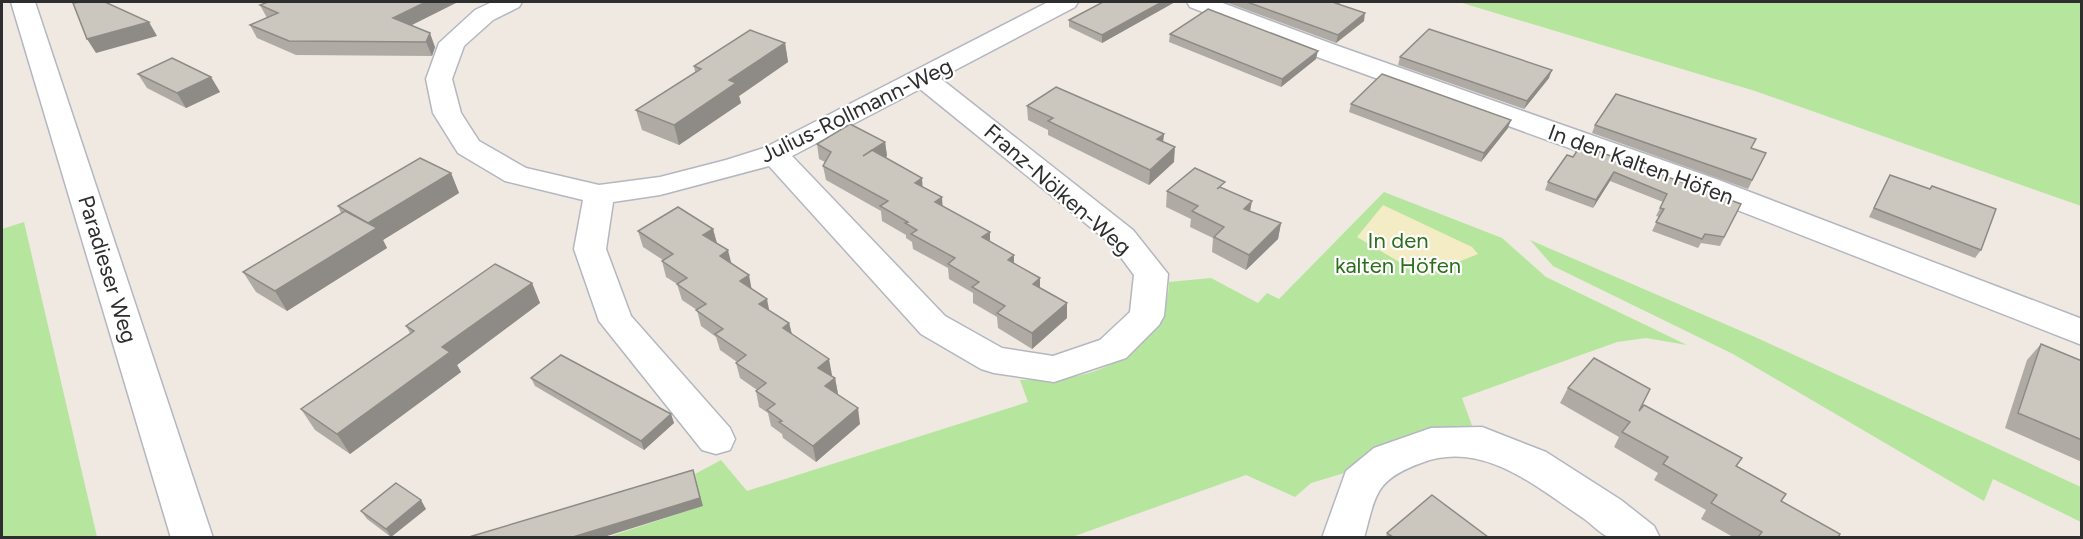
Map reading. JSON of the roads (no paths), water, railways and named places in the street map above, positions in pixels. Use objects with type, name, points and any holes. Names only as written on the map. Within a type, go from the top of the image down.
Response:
[{"type":"street","name":"Paradieser Weg","points":[[23,2],[192,537]]},
{"type":"street","name":"Julius-Rollmann-Weg","points":[[510,2],[484,15],[452,43],[439,79],[447,113],[468,147],[516,175],[599,194],[660,186],[736,167],[774,154],[1066,2]]},
{"type":"street","name":"In den Kalten Höfen","points":[[1199,2],[1340,56],[1705,186],[2082,333]]},
{"type":"street","name":"Franz-Nölken-Weg","points":[[774,154],[933,325],[993,360],[1054,369],[1113,350],[1147,316],[1151,274],[1122,237],[923,78]]},
{"type":"street","points":[[599,194],[590,249],[616,321],[716,439]]},
{"type":"street","points":[[1343,537],[1360,482],[1388,459],[1431,444],[1482,442],[1532,463],[1607,512],[1639,537]]},
{"type":"park label","name":"In den kalten Höfen","points":[[1398,252]]}]
